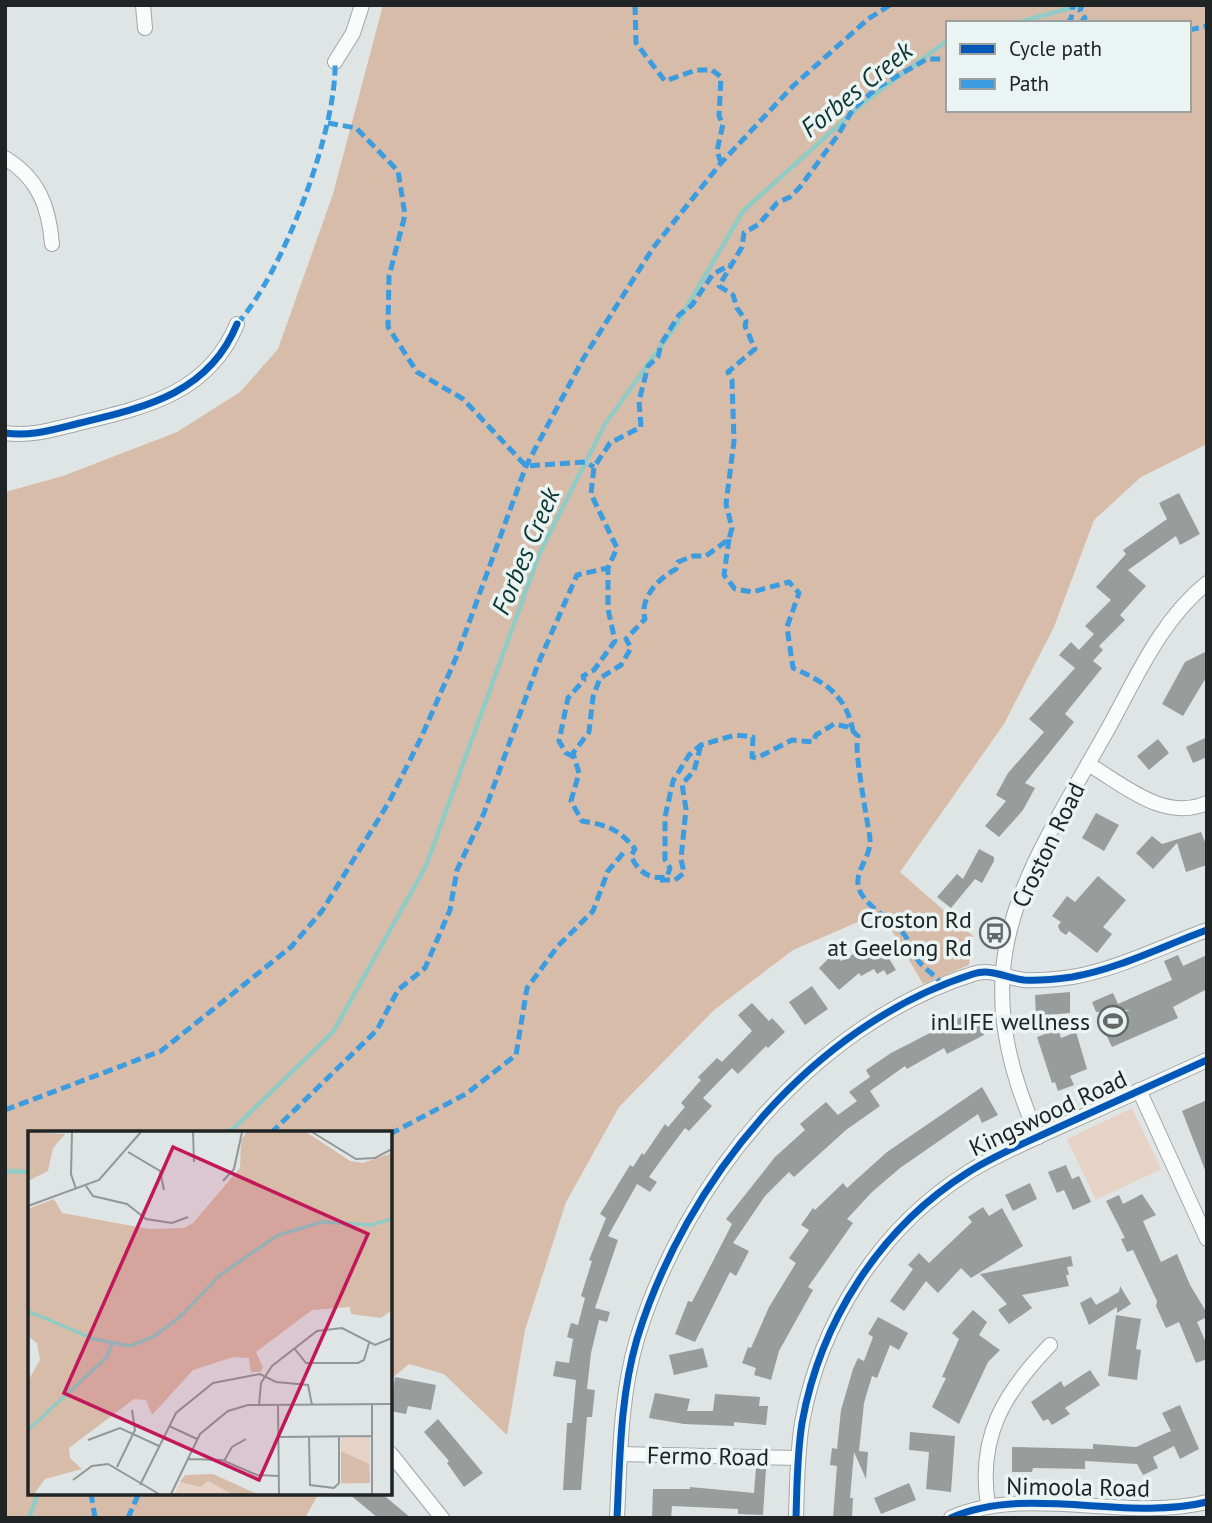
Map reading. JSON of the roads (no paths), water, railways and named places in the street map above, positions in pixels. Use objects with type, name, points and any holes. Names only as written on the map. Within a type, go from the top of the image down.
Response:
[{"type":"street","points":[[143,5],[145,28]]},
{"type":"street","points":[[335,62],[354,33],[362,5]]},
{"type":"street","points":[[5,158],[30,177],[42,195],[50,218],[52,244]]},
{"type":"street","points":[[5,433],[45,431],[126,412],[167,397],[213,366],[230,342],[237,324]]},
{"type":"street","name":"Croston Road","points":[[1038,1137],[1015,1083],[1001,1019],[1001,973],[1009,928],[1022,887],[1168,622],[1207,583]]},
{"type":"street","points":[[1088,764],[1161,806],[1188,810],[1207,803]]},
{"type":"street","points":[[617,1518],[626,1393],[635,1349],[662,1271],[698,1202],[733,1151],[800,1078],[878,1020],[960,979],[986,971],[1024,980],[1072,977],[1207,930]]},
{"type":"street","name":"Kingswood Road","points":[[796,1518],[797,1458],[806,1404],[819,1360],[849,1296],[892,1236],[941,1191],[983,1163],[1207,1060]]},
{"type":"street","points":[[1139,1090],[1207,1239]]},
{"type":"street","points":[[988,1505],[987,1455],[998,1414],[1021,1376],[1051,1345]]},
{"type":"street","name":"Fermo Road","points":[[620,1454],[797,1458]]},
{"type":"street","points":[[392,1455],[442,1518]]},
{"type":"street","name":"Nimoola Road","points":[[951,1518],[988,1505],[1153,1508],[1207,1502]]},
{"type":"waterway","name":"Forbes Creek","points":[[1022,21],[1082,5]]},
{"type":"waterway","name":"Forbes Creek","points":[[228,1131],[333,1032],[426,866],[540,552],[605,424],[675,327],[743,211],[862,104],[946,41]]},
{"type":"waterway","name":"Forbes Creek","points":[[5,1171],[28,1172]]},
{"type":"waterway","name":"Forbes Creek","points":[[29,1518],[37,1495]]},
{"type":"place","name":"Croston Rd at Geelong Rd","points":[[995,933]]},
{"type":"place","name":"inLIFE wellness","points":[[1113,1021]]}]
